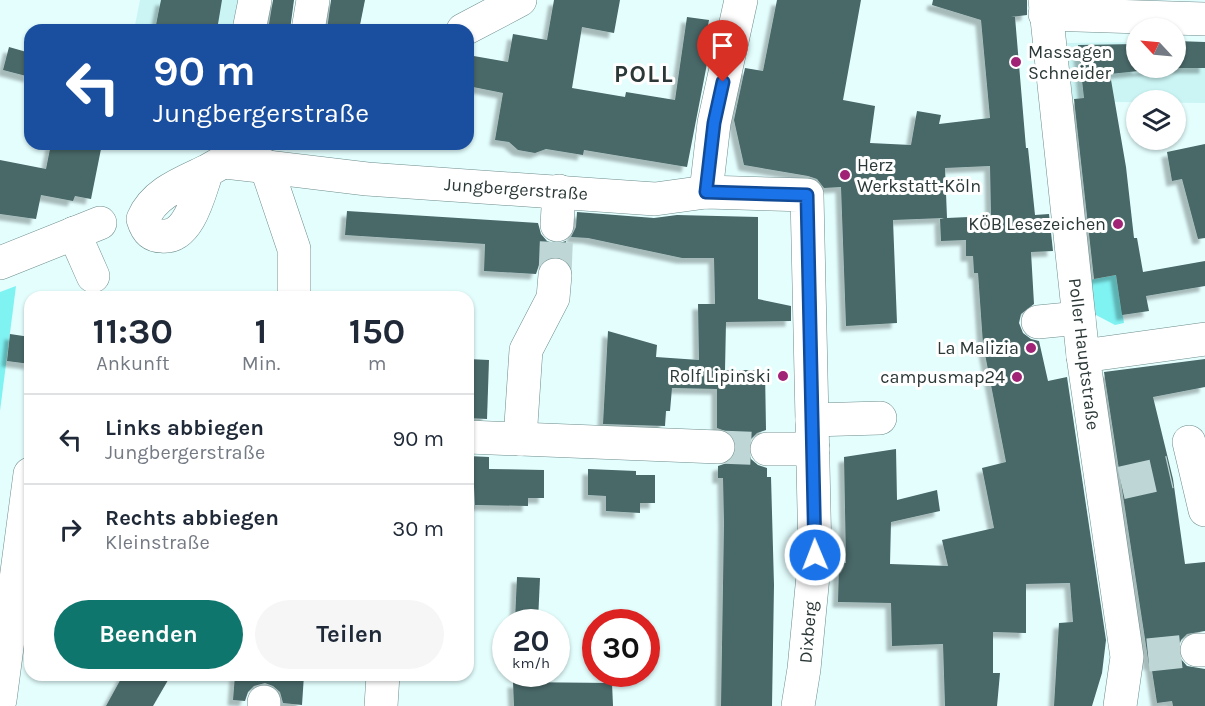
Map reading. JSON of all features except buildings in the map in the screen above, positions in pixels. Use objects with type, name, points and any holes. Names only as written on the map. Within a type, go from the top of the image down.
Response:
[{"type":"street","points":[[250,24],[255,0]]},
{"type":"street","points":[[309,24],[313,0]]},
{"type":"street","points":[[474,24],[520,0]]},
{"type":"street","points":[[706,192],[714,123],[741,0]]},
{"type":"street","points":[[1045,7],[1205,20]]},
{"type":"street","name":"Poller Hauptstraße","points":[[1045,7],[1083,356],[1112,485],[1138,656],[1120,706]]},
{"type":"street","points":[[260,155],[294,249],[294,291]]},
{"type":"street","name":"Jungbergerstraße","points":[[220,159],[260,155],[367,179],[559,191],[655,200],[706,192],[807,195]]},
{"type":"street","points":[[557,225],[559,191]]},
{"type":"street","name":"Dixberg","points":[[798,706],[804,669],[815,555],[807,195]]},
{"type":"street","points":[[0,263],[87,228],[93,276]]},
{"type":"street","points":[[520,439],[526,350],[554,298],[555,275]]},
{"type":"street","points":[[1038,322],[1079,318]]},
{"type":"street","points":[[1083,356],[1205,339]]},
{"type":"street","points":[[767,449],[880,418]]},
{"type":"street","points":[[474,437],[717,447]]},
{"type":"street","points":[[1184,460],[1205,510]]},
{"type":"street","points":[[0,700],[24,519]]},
{"type":"street","points":[[381,706],[383,681]]},
{"type":"shaded area","points":[[140,0],[247,0],[242,24],[135,24]]},
{"type":"shaded area","points":[[1126,42],[1126,78],[1186,78],[1186,42],[1205,42],[1205,103],[1186,103],[1186,90],[1126,90],[1126,102],[1114,102],[1112,95],[1072,99],[1067,43]]},
{"type":"shaded area","points":[[1116,275],[1124,323],[1115,325],[1096,315],[1089,280]]},
{"type":"shaded area","points":[[16,286],[0,411],[0,292]]},
{"type":"tunnel","points":[[555,275],[557,225]]},
{"type":"tunnel","points":[[718,447],[767,449]]},
{"type":"tunnel","points":[[1121,483],[1170,472]]},
{"type":"tunnel","points":[[1148,655],[1197,650]]},
{"type":"place","name":"Massagen Schneider","points":[[1016,62]]},
{"type":"place","name":"Herz Werkstatt-Köln","points":[[845,175]]},
{"type":"place","name":"KÖB Lesezeichen","points":[[1118,224]]},
{"type":"place","name":"La Malizia","points":[[1031,348]]},
{"type":"place","name":"Rolf Lipinski","points":[[783,376]]},
{"type":"place","name":"campusmap24","points":[[1017,377]]},
{"type":"district","name":"POLL","points":[[644,74]]},
{"type":"route","points":[[723,82],[714,123],[706,192],[807,195],[815,555]]}]
